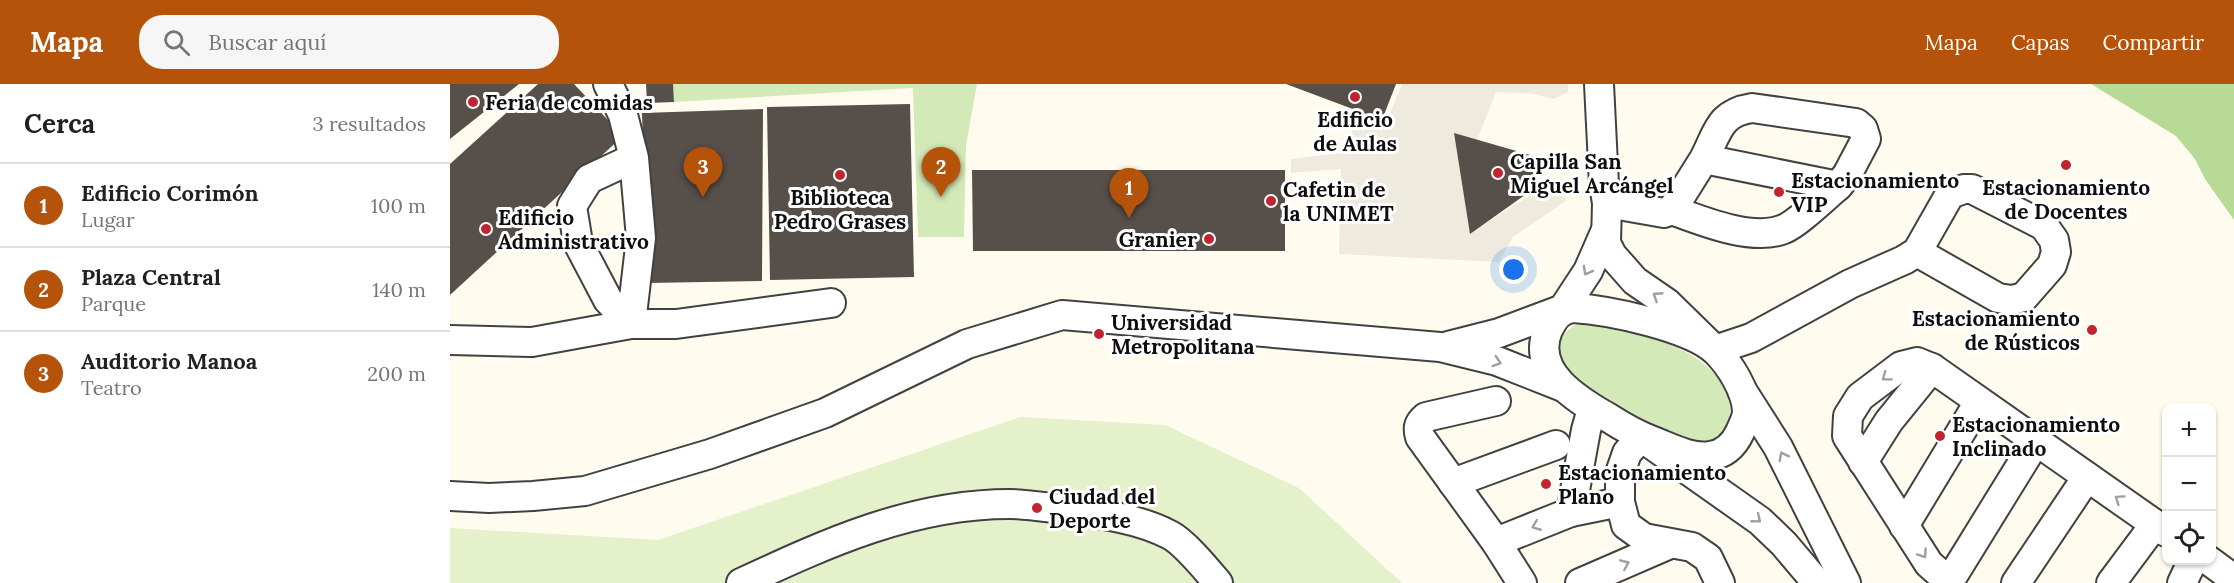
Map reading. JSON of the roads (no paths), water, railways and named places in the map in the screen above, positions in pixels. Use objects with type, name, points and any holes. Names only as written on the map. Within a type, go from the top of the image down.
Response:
[{"type":"lane","points":[[1599,84],[1606,243],[1612,255],[1635,281],[1668,303],[1715,350],[1732,372],[1778,447],[1846,583]]},
{"type":"lane","points":[[612,89],[623,115],[634,158],[641,238],[631,324]]},
{"type":"lane","points":[[1606,217],[1664,213],[1672,210],[1704,159],[1725,117],[1738,110],[1752,108],[1856,123],[1863,129],[1866,139],[1847,175],[1838,186],[1785,229],[1755,233],[1672,210]]},
{"type":"lane","points":[[631,324],[608,300],[578,243],[572,206],[589,179],[634,158]]},
{"type":"lane","points":[[1704,159],[1838,186]]},
{"type":"lane","points":[[1440,347],[1499,333],[1563,309],[1587,309],[1634,318],[1680,332],[1715,350],[1751,338],[1850,284],[1917,252],[1950,194],[1964,189],[1972,189],[2044,226],[2054,240],[2056,252],[2052,266],[2024,297],[2012,300],[1998,298],[1917,252]]},
{"type":"lane","points":[[1563,387],[1547,363],[1544,351],[1548,330],[1588,271],[1606,217]]},
{"type":"lane","points":[[450,340],[532,342],[631,324],[676,324],[831,303]]},
{"type":"lane","points":[[450,496],[489,498],[585,491],[710,454],[825,413],[967,344],[1062,315],[1440,347],[1497,361],[1563,387],[1592,409],[1641,437],[1760,521],[1784,544],[1817,583]]},
{"type":"lane","points":[[2036,441],[1950,582],[1929,564],[1847,436],[1848,416],[1860,397],[1900,366],[1917,362],[1932,368],[2161,528],[2111,583]]},
{"type":"lane","points":[[1863,462],[1889,421],[1932,368]]},
{"type":"lane","points":[[1641,437],[1689,454],[1709,457],[1719,454],[1730,448],[1737,440],[1745,421],[1747,410],[1742,391]]},
{"type":"lane","points":[[1496,401],[1426,417],[1420,422],[1418,429],[1420,437],[1496,542],[1522,583]]},
{"type":"lane","points":[[1904,526],[1979,402]]},
{"type":"lane","points":[[1570,512],[1592,409]]},
{"type":"lane","points":[[1641,437],[1627,453],[1620,473],[1620,502],[1626,525],[1644,538],[1692,547],[1708,558],[1720,583]]},
{"type":"lane","points":[[1453,483],[1556,445]]},
{"type":"lane","points":[[2016,583],[2087,477]]},
{"type":"lane","points":[[1496,542],[1570,512],[1620,502]]},
{"type":"lane","points":[[741,583],[826,544],[888,522],[948,510],[1010,504],[1092,513],[1131,521],[1172,535],[1218,583]]},
{"type":"lane","points":[[1580,583],[1670,544]]},
{"type":"lane","points":[[2182,583],[2191,565]]},
{"type":"lane","points":[[2214,565],[2234,579]]},
{"type":"place","name":"Edificio de Aulas","points":[[1355,97]]},
{"type":"place","name":"Feria de comidas","points":[[473,102]]},
{"type":"place","name":"Estacionamiento de Docentes","points":[[2066,165]]},
{"type":"place","name":"Capilla San Miguel Arcángel","points":[[1498,173]]},
{"type":"place","name":"Biblioteca Pedro Grases","points":[[840,175]]},
{"type":"place","name":"Estacionamiento VIP","points":[[1779,192]]},
{"type":"place","name":"Auditorio Manoa","points":[[703,197]]},
{"type":"place","name":"Plaza Central","points":[[941,197]]},
{"type":"place","name":"Cafetin de la UNIMET","points":[[1271,201]]},
{"type":"place","name":"Edificio Corimón","points":[[1129,218]]},
{"type":"place","name":"Edificio Administrativo","points":[[486,229]]},
{"type":"place","name":"Granier","points":[[1209,239]]},
{"type":"place","name":"Estacionamiento de Rústicos","points":[[2092,330]]},
{"type":"place","name":"Universidad Metropolitana","points":[[1099,334]]},
{"type":"place","name":"Estacionamiento Inclinado","points":[[1940,436]]},
{"type":"place","name":"Estacionamiento Plano","points":[[1546,484]]},
{"type":"place","name":"Ciudad del Deporte","points":[[1037,508]]}]
